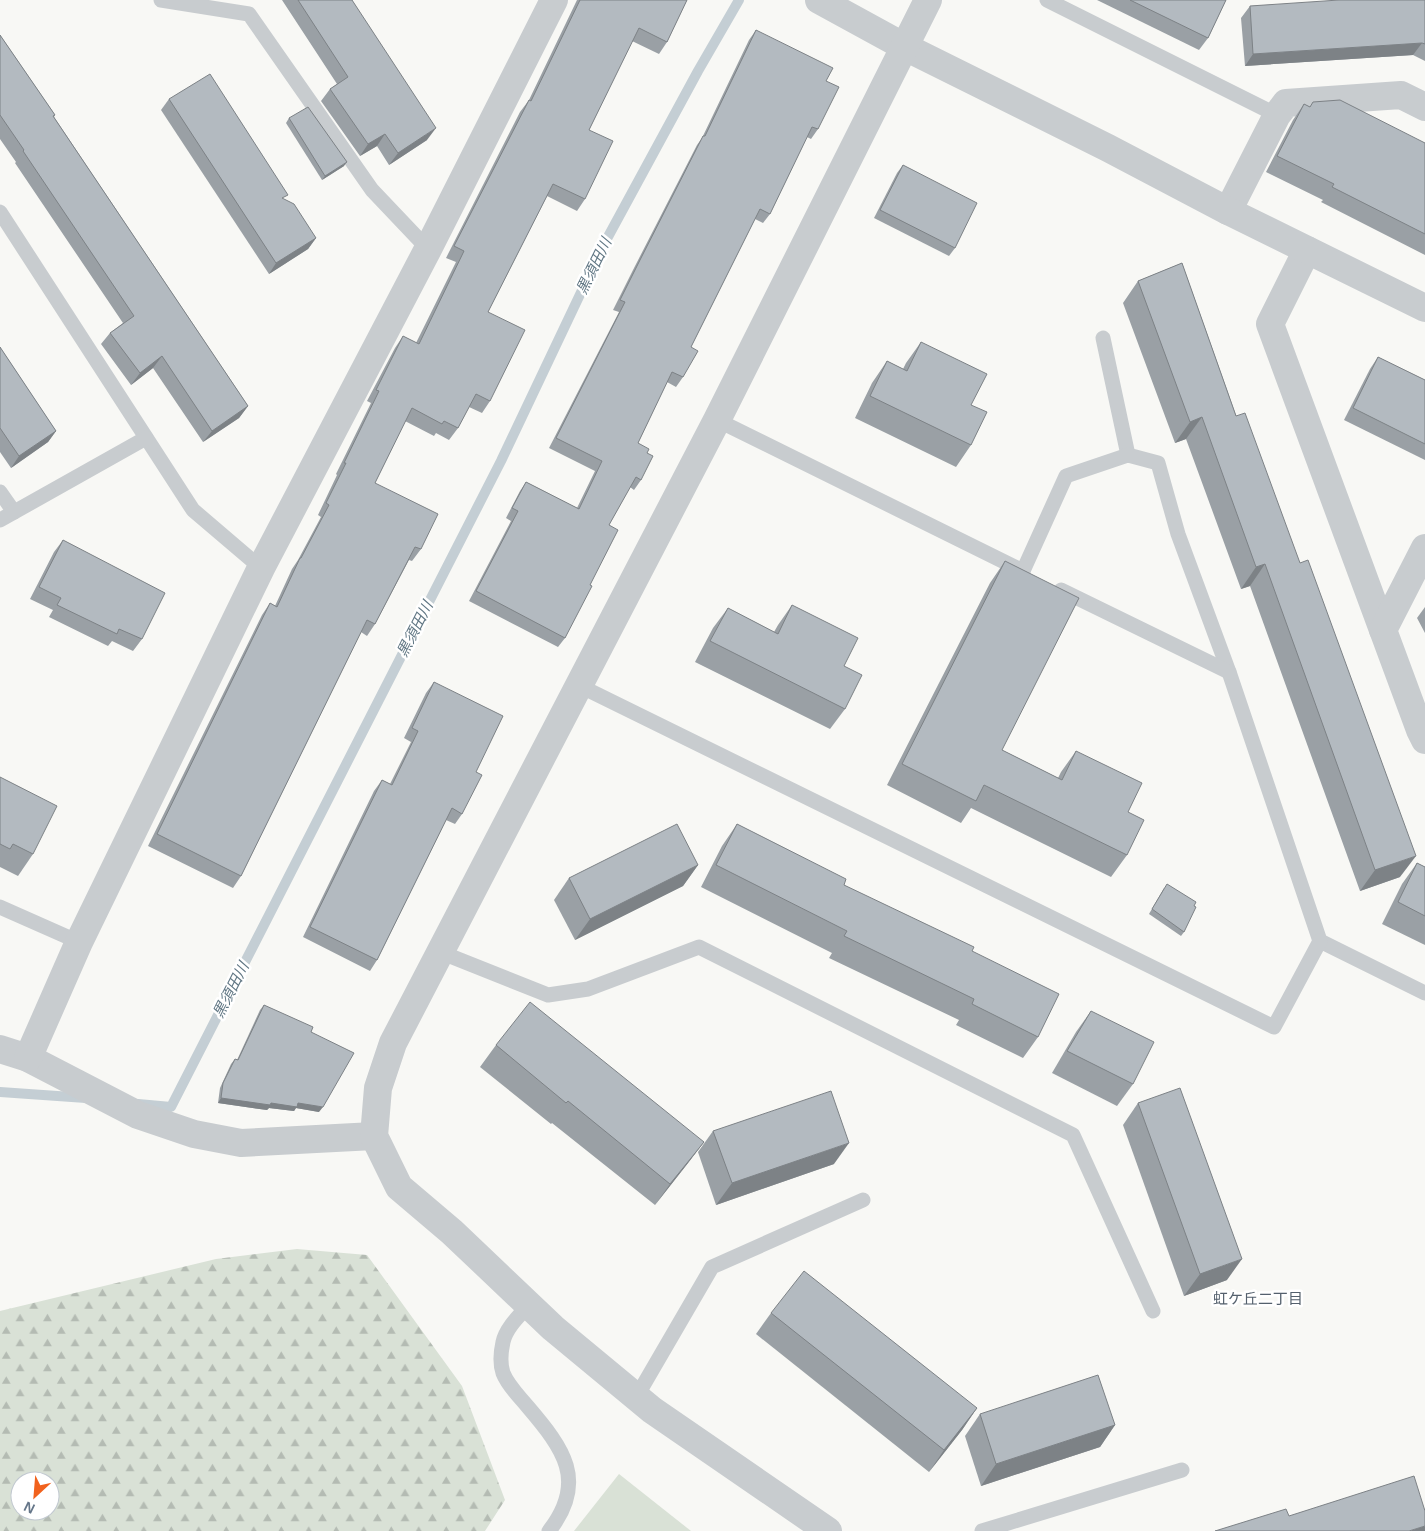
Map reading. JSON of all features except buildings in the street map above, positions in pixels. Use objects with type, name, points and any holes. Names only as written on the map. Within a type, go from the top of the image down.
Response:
[{"type":"street","points":[[28,1058],[79,942],[261,568],[428,249],[554,0]]},
{"type":"street","points":[[819,0],[905,47],[1100,144],[1228,211],[1425,308]]},
{"type":"street","points":[[828,1531],[652,1410],[554,1328],[452,1232],[399,1187],[374,1136],[378,1088],[393,1043],[717,420],[928,0]]},
{"type":"street","points":[[1228,211],[1277,115],[1286,103],[1401,95],[1425,107]]},
{"type":"street","points":[[1306,250],[1270,324],[1423,733]]},
{"type":"street","points":[[1383,630],[1425,548]]},
{"type":"street","points":[[0,1049],[28,1058],[138,1115],[194,1134],[241,1143],[374,1136]]},
{"type":"lane","points":[[161,0],[249,14],[372,190],[428,249]]},
{"type":"lane","points":[[1047,0],[1277,115]]},
{"type":"lane","points":[[0,212],[193,510],[261,568]]},
{"type":"lane","points":[[1103,338],[1128,455]]},
{"type":"lane","points":[[717,420],[1027,574],[1066,476],[1128,455],[1158,463],[1178,534],[1229,672],[1320,941],[1425,993]]},
{"type":"lane","points":[[0,520],[146,438]]},
{"type":"lane","points":[[0,492],[14,512]]},
{"type":"lane","points":[[1050,584],[1229,672]]},
{"type":"lane","points":[[580,686],[1274,1027],[1320,941]]},
{"type":"lane","points":[[0,906],[79,942]]},
{"type":"lane","points":[[440,952],[548,995],[588,989],[699,947],[1073,1135],[1152,1311]]},
{"type":"lane","points":[[637,1396],[712,1267],[863,1200]]},
{"type":"lane","points":[[529,1305],[510,1328],[503,1341],[501,1355],[502,1372],[512,1388],[555,1440],[564,1458],[569,1482],[567,1503],[549,1531]]},
{"type":"lane","points":[[982,1531],[1182,1470]]},
{"type":"green space","points":[[297,1249],[367,1255],[462,1386],[505,1500],[485,1531],[0,1531],[0,1311],[216,1259]]},
{"type":"green space","points":[[619,1474],[691,1531],[574,1531]]},
{"type":"waterway","name":"黒須田川","points":[[138,1104],[171,1107],[501,461],[603,246],[698,71],[739,0]]},
{"type":"waterway","name":"黒須田川","points":[[0,1092],[86,1098]]},
{"type":"district","name":"虹ケ丘二丁目","points":[[1258,1299]]}]
